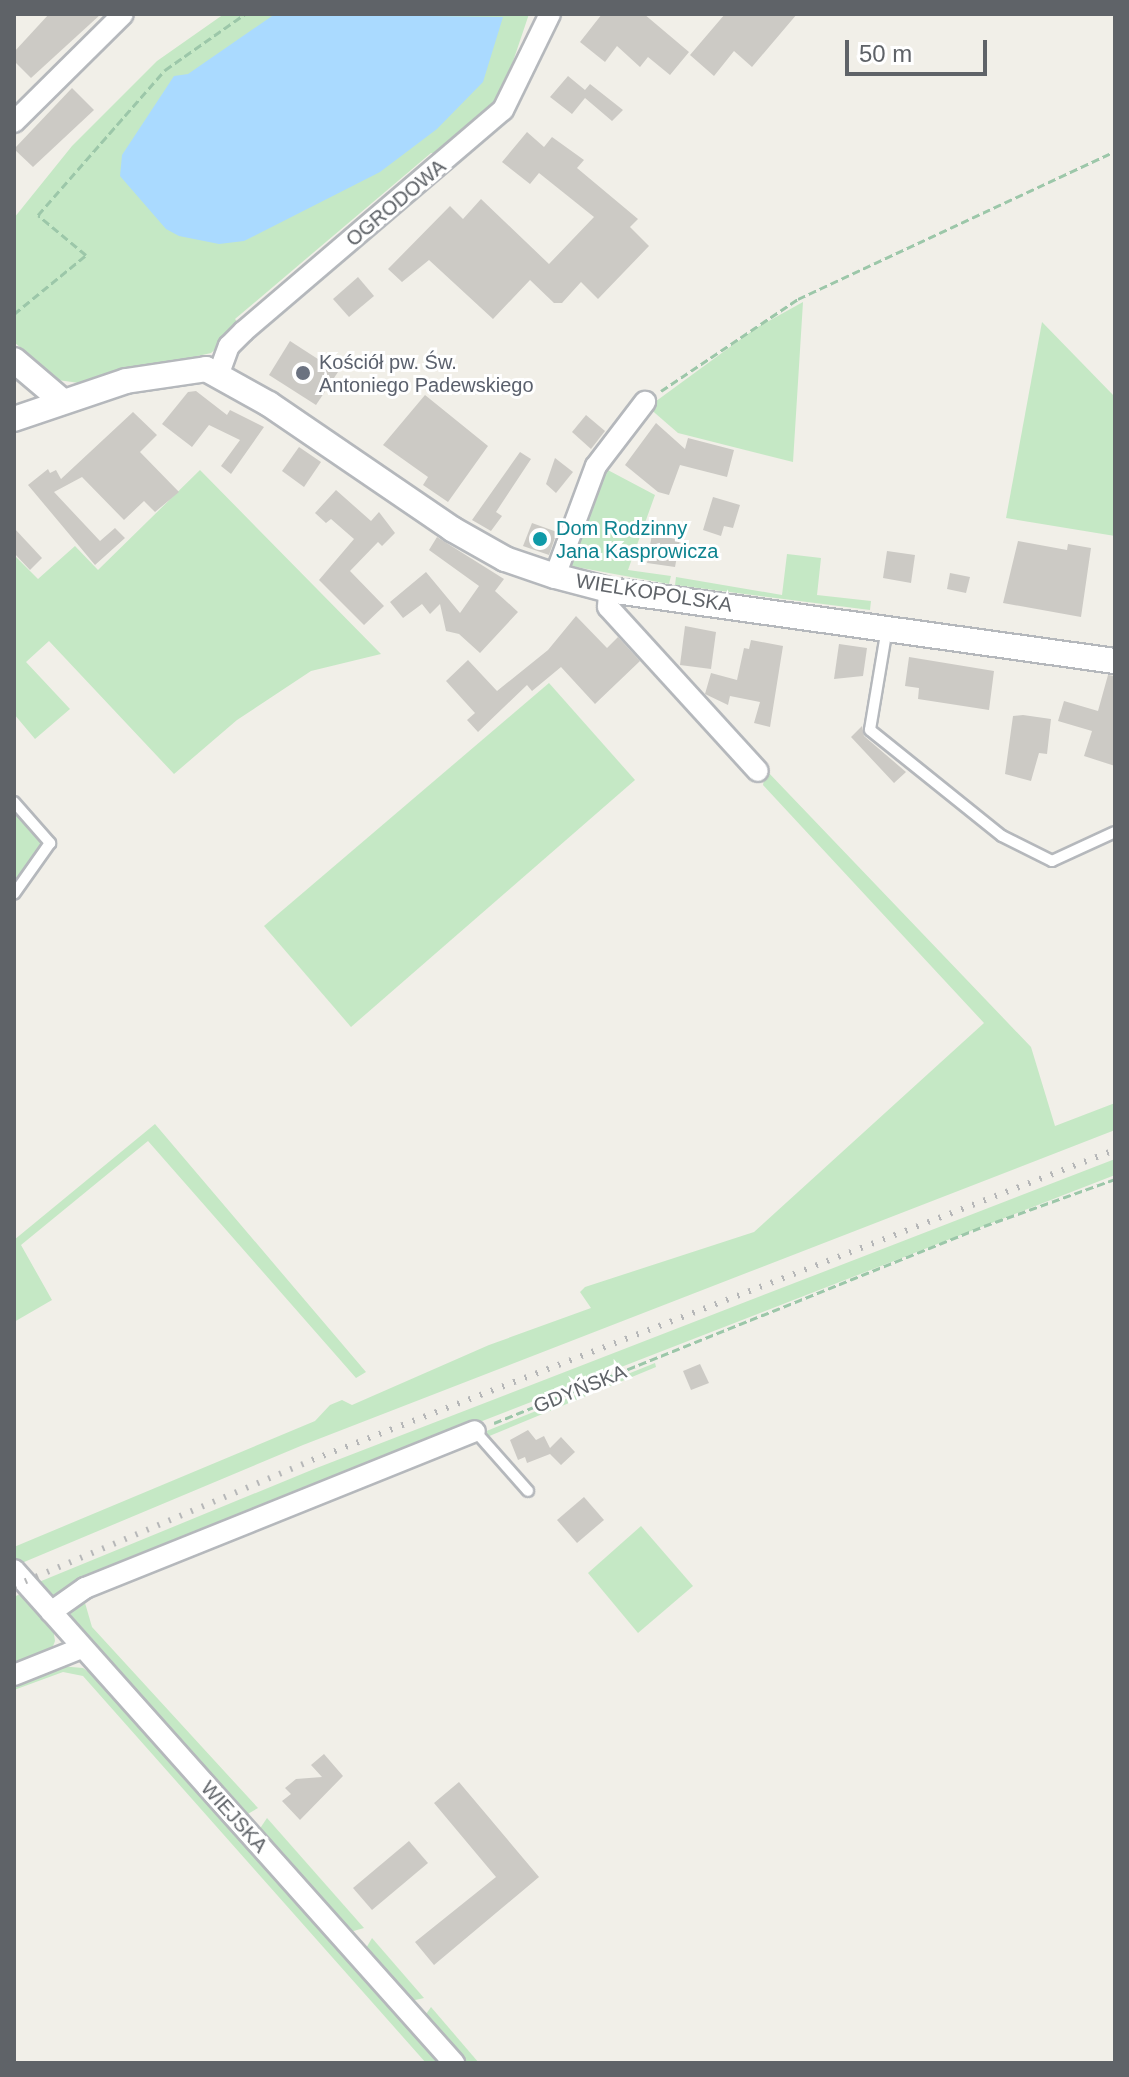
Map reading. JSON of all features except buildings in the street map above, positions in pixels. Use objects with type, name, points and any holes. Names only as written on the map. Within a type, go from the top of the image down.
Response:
[{"type":"street","points":[[14,122],[123,14]]},
{"type":"street","name":"OGRODOWA","points":[[219,373],[229,346],[244,331],[503,110],[550,14]]},
{"type":"street","points":[[14,360],[61,400]]},
{"type":"street","points":[[14,419],[61,400],[160,373],[206,369],[219,373]]},
{"type":"street","name":"WIELKOPOLSKA","points":[[219,373],[452,529],[505,559],[555,576],[609,590],[888,626],[1115,661]]},
{"type":"street","points":[[555,576],[596,466],[645,402]]},
{"type":"street","points":[[609,590],[608,607],[758,771]]},
{"type":"street","points":[[51,1612],[85,1588],[475,1431]]},
{"type":"street","name":"WIEJSKA","points":[[14,1570],[79,1649],[454,2063]]},
{"type":"street","points":[[14,1675],[79,1649]]},
{"type":"lane","points":[[888,626],[870,730],[1002,836],[1052,861],[1115,832]]},
{"type":"lane","points":[[14,802],[50,843],[14,894]]},
{"type":"lane","points":[[475,1431],[528,1491]]},
{"type":"path","points":[[14,314],[86,255],[38,215],[165,70],[245,14]]},
{"type":"path","points":[[645,402],[798,299],[1115,151]]},
{"type":"path","name":"GDYŃSKA","points":[[475,1431],[984,1226],[1115,1179]]},
{"type":"green space","points":[[224,14],[529,14],[501,97],[444,154],[431,153],[235,319],[241,327],[211,353],[79,383],[58,380],[14,342],[14,218],[72,146],[157,61]]},
{"type":"green space","points":[[803,302],[793,462],[678,433],[648,407],[756,328]]},
{"type":"green space","points":[[1042,322],[1115,397],[1115,536],[1006,518]]},
{"type":"green space","points":[[604,468],[655,495],[628,570],[671,576],[669,584],[565,565]]},
{"type":"green space","points":[[200,470],[381,654],[311,671],[237,720],[174,774],[49,641],[26,662],[70,709],[35,739],[14,714],[14,555],[38,579],[75,546],[98,570]]},
{"type":"green space","points":[[787,554],[821,558],[817,595],[871,601],[870,610],[675,585],[676,577],[782,595]]},
{"type":"green space","points":[[549,683],[635,780],[351,1027],[264,926]]},
{"type":"green space","points":[[766,770],[1031,1047],[1055,1126],[1115,1103],[1115,1130],[303,1445],[17,1565],[14,1547],[315,1421],[330,1405],[342,1400],[352,1405],[489,1345],[591,1308],[580,1292],[585,1287],[754,1232],[984,1023],[763,785]]},
{"type":"green space","points":[[14,809],[44,844],[14,886]]},
{"type":"green space","points":[[155,1124],[366,1372],[356,1378],[148,1141],[21,1245],[52,1300],[14,1322],[14,1240]]},
{"type":"green space","points":[[1115,1159],[1115,1175],[320,1484],[58,1597],[51,1599],[34,1584],[314,1469]]},
{"type":"green space","points":[[655,1363],[656,1367],[487,1437],[484,1432]]},
{"type":"green space","points":[[641,1526],[693,1586],[638,1633],[588,1573]]},
{"type":"green space","points":[[24,1592],[53,1628],[55,1641],[50,1654],[14,1668],[14,1597]]},
{"type":"green space","points":[[83,1596],[92,1627],[258,1808],[246,1815],[71,1622],[71,1606]]},
{"type":"green space","points":[[60,1666],[83,1668],[97,1678],[442,2063],[426,2063],[83,1676],[63,1672],[14,1690],[14,1682]]},
{"type":"green space","points":[[267,1818],[364,1928],[350,1932],[259,1830]]},
{"type":"green space","points":[[372,1938],[424,1998],[411,2001],[365,1950]]},
{"type":"green space","points":[[431,2007],[479,2063],[464,2063],[424,2017]]},
{"type":"water","points":[[275,14],[503,17],[483,82],[437,129],[380,172],[244,241],[219,244],[179,236],[166,229],[120,176],[122,155],[174,76],[188,74]]},
{"type":"railway","points":[[14,1586],[312,1460],[1115,1150]]},
{"type":"place","name":"Kościół pw. Św. Antoniego Padewskiego","points":[[303,373]]},
{"type":"place","name":"Dom Rodzinny Jana Kasprowicza","points":[[540,539]]}]
